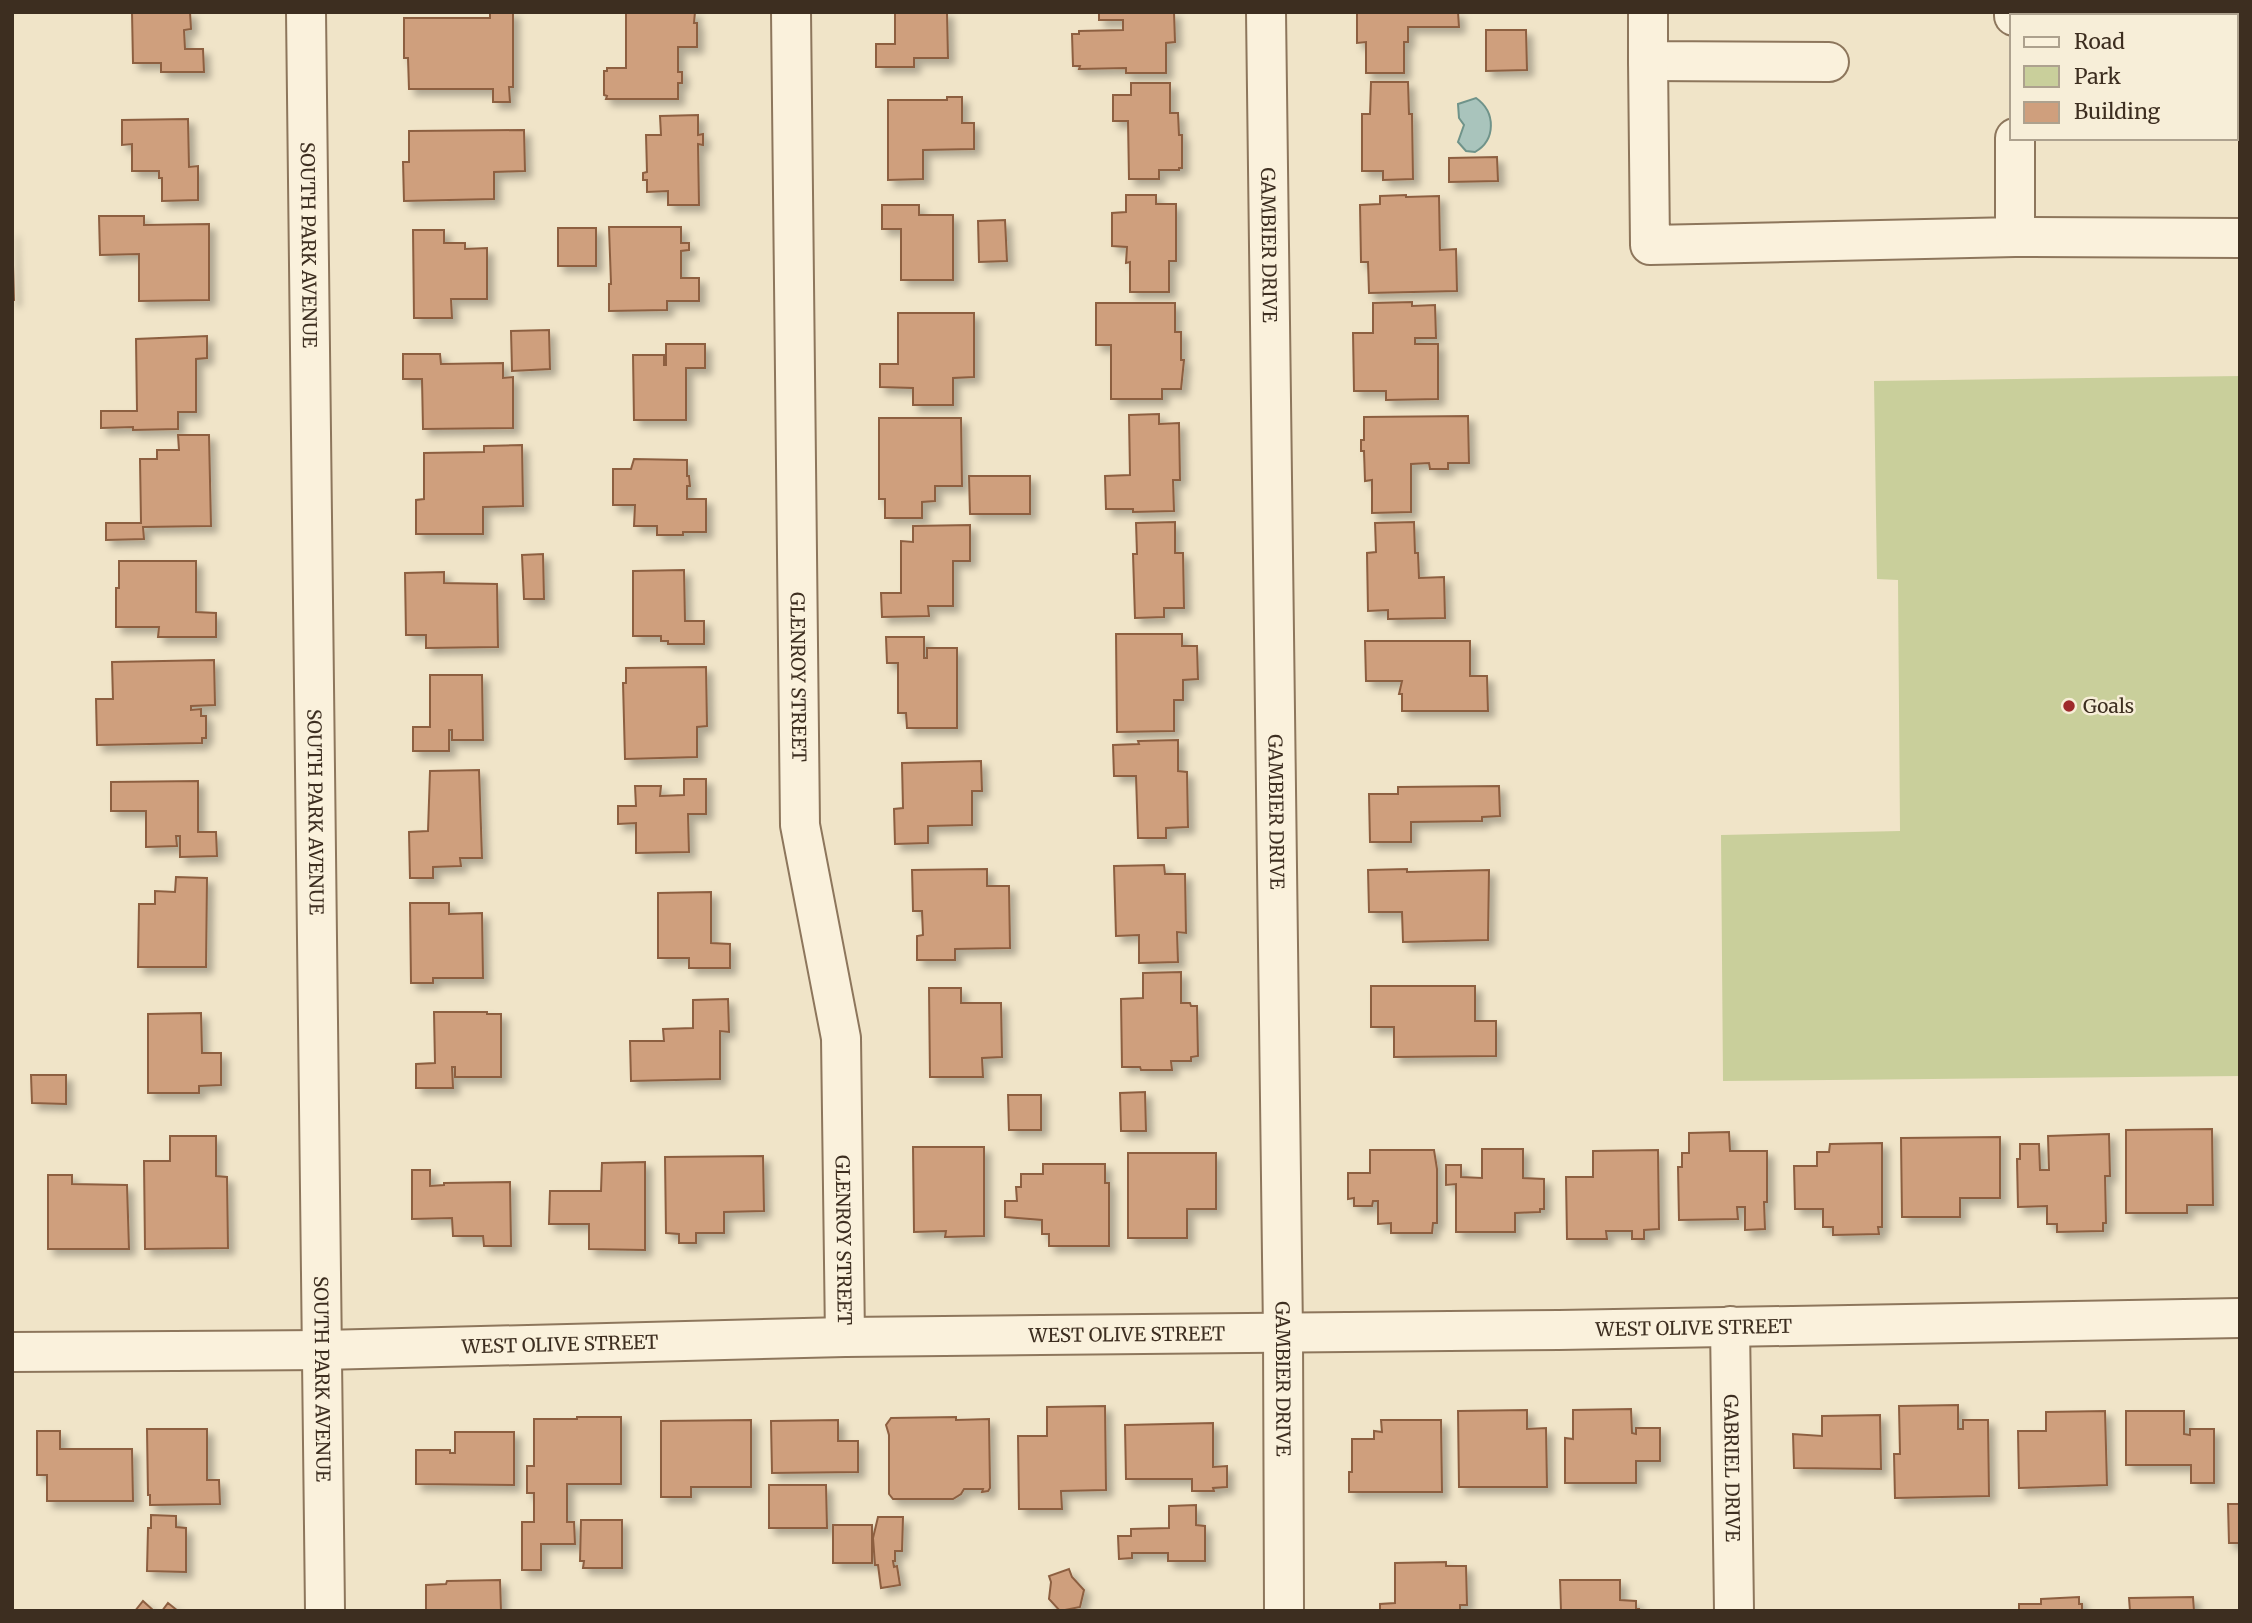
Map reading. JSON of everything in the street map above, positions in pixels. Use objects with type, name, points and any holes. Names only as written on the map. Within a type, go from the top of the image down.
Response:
[{"type":"street","name":"SOUTH PARK AVENUE","points":[[306,12],[325,1611]]},
{"type":"street","name":"GLENROY STREET","points":[[791,12],[800,825],[841,1038],[845,1337]]},
{"type":"street","name":"GAMBIER DRIVE","points":[[1266,12],[1283,1333],[1284,1611]]},
{"type":"street","points":[[1648,12],[1650,245],[2015,237],[2240,237]]},
{"type":"street","points":[[1648,61],[1829,62]]},
{"type":"street","points":[[2015,140],[2015,237]]},
{"type":"street","name":"WEST OLIVE STREET","points":[[12,1352],[323,1350],[845,1337],[2240,1318]]},
{"type":"street","name":"GABRIEL DRIVE","points":[[1730,1326],[1734,1611]]},
{"type":"green space","name":"Goals","points":[[2240,376],[2240,1076],[1723,1081],[1721,835],[1900,831],[1898,580],[1877,579],[1874,381]]},
{"type":"water","points":[[1476,98],[1487,111],[1491,126],[1487,140],[1475,152],[1466,151],[1458,142],[1464,125],[1459,118],[1458,104]]},
{"type":"building","points":[[132,12],[190,12],[191,29],[184,30],[185,49],[203,49],[204,72],[161,72],[161,63],[133,63]]},
{"type":"building","points":[[490,12],[513,12],[513,87],[509,87],[510,102],[493,102],[493,89],[409,89],[408,58],[404,58],[404,18],[490,18]]},
{"type":"building","points":[[695,12],[697,47],[678,47],[678,72],[682,72],[682,83],[678,83],[678,99],[606,99],[604,71],[607,71],[607,68],[626,68],[626,13]]},
{"type":"building","points":[[895,12],[947,12],[948,58],[914,58],[914,67],[876,67],[876,44],[895,44]]},
{"type":"building","points":[[1099,12],[1174,12],[1175,42],[1166,43],[1166,73],[1126,73],[1126,68],[1079,69],[1080,66],[1073,66],[1072,34],[1079,34],[1079,31],[1123,30],[1123,20],[1099,20]]},
{"type":"building","points":[[1357,12],[1458,12],[1459,27],[1408,27],[1408,42],[1404,42],[1404,73],[1366,73],[1366,42],[1357,43]]},
{"type":"building","points":[[1486,30],[1526,30],[1527,70],[1486,71]]},
{"type":"building","points":[[1371,82],[1408,82],[1409,114],[1412,114],[1413,179],[1383,180],[1383,171],[1362,171],[1362,114],[1370,114]]},
{"type":"building","points":[[1131,83],[1170,83],[1170,113],[1178,113],[1179,135],[1182,135],[1182,168],[1159,170],[1159,179],[1129,179],[1128,121],[1113,121],[1113,95],[1131,95]]},
{"type":"building","points":[[947,97],[962,97],[962,123],[974,123],[974,149],[923,150],[923,179],[888,180],[888,100],[947,100]]},
{"type":"building","points":[[698,115],[698,135],[703,134],[703,145],[698,144],[699,205],[668,205],[668,191],[647,192],[647,180],[643,180],[643,173],[647,172],[646,135],[661,135],[660,116]]},
{"type":"building","points":[[188,119],[189,167],[198,166],[198,200],[162,201],[162,178],[159,178],[159,171],[132,171],[132,144],[122,145],[122,120]]},
{"type":"building","points":[[524,130],[525,171],[494,172],[494,199],[404,201],[403,162],[409,162],[409,131]]},
{"type":"building","points":[[1497,157],[1498,181],[1449,182],[1449,158]]},
{"type":"building","points":[[1126,195],[1156,195],[1156,204],[1176,204],[1176,261],[1169,261],[1169,292],[1130,292],[1127,247],[1112,246],[1112,213],[1126,212]]},
{"type":"building","points":[[1380,196],[1439,196],[1440,250],[1456,249],[1457,291],[1369,293],[1368,262],[1361,262],[1360,205],[1380,204]]},
{"type":"building","points":[[882,205],[919,205],[919,215],[953,215],[953,280],[901,280],[901,229],[882,229]]},
{"type":"building","points":[[99,216],[144,216],[144,225],[209,224],[209,300],[139,301],[139,254],[100,255]]},
{"type":"building","points":[[1005,220],[1007,261],[979,262],[978,221]]},
{"type":"building","points":[[609,227],[681,227],[681,243],[689,243],[689,250],[681,251],[681,278],[699,278],[699,301],[667,301],[667,310],[609,311]]},
{"type":"building","points":[[558,228],[596,228],[596,266],[558,266]]},
{"type":"building","points":[[12,230],[14,300],[12,300]]},
{"type":"building","points":[[413,230],[444,230],[444,243],[465,243],[465,249],[487,248],[487,299],[451,299],[452,318],[414,318]]},
{"type":"building","points":[[1412,302],[1412,306],[1435,305],[1436,338],[1415,338],[1415,344],[1438,344],[1438,399],[1386,400],[1386,391],[1354,391],[1353,333],[1373,333],[1373,303]]},
{"type":"building","points":[[1096,303],[1175,303],[1175,332],[1181,332],[1181,360],[1184,360],[1181,389],[1162,389],[1162,399],[1111,399],[1111,345],[1096,345]]},
{"type":"building","points":[[898,313],[974,313],[974,377],[953,378],[953,405],[913,405],[913,388],[880,387],[880,364],[898,364]]},
{"type":"building","points":[[549,330],[550,369],[512,371],[511,331]]},
{"type":"building","points":[[207,336],[207,358],[196,359],[196,412],[178,412],[178,429],[101,428],[101,411],[137,411],[136,339]]},
{"type":"building","points":[[666,344],[705,344],[705,368],[686,368],[686,420],[634,420],[633,355],[664,355],[666,365]]},
{"type":"building","points":[[403,354],[440,354],[441,364],[503,363],[503,378],[513,377],[513,428],[423,429],[422,379],[403,379]]},
{"type":"building","points":[[1159,414],[1159,424],[1179,423],[1180,480],[1173,480],[1174,511],[1133,512],[1133,509],[1106,509],[1105,476],[1130,475],[1129,415]]},
{"type":"building","points":[[1468,416],[1469,463],[1448,463],[1448,469],[1430,469],[1429,463],[1411,464],[1411,512],[1372,513],[1372,480],[1365,481],[1364,451],[1361,451],[1364,417]]},
{"type":"building","points":[[879,418],[961,418],[962,486],[935,486],[935,501],[922,502],[922,518],[885,518],[885,499],[879,499]]},
{"type":"building","points":[[178,435],[209,435],[211,526],[143,527],[144,539],[106,540],[106,523],[141,523],[140,459],[157,459],[157,450],[179,450]]},
{"type":"building","points":[[522,445],[523,506],[483,507],[483,534],[416,534],[416,500],[424,499],[424,453],[484,452],[484,446]]},
{"type":"building","points":[[634,459],[687,460],[690,486],[687,486],[687,499],[706,499],[706,532],[657,535],[657,526],[634,526],[635,505],[613,505],[613,469],[631,469]]},
{"type":"building","points":[[969,476],[1030,476],[1030,514],[970,514]]},
{"type":"building","points":[[1175,522],[1175,553],[1183,553],[1184,608],[1164,608],[1164,617],[1135,618],[1133,554],[1137,554],[1136,523]]},
{"type":"building","points":[[1414,522],[1419,578],[1444,577],[1445,618],[1388,619],[1388,610],[1368,611],[1367,553],[1376,552],[1375,523]]},
{"type":"building","points":[[970,525],[970,561],[953,561],[953,606],[928,606],[929,616],[882,617],[881,593],[901,593],[901,541],[913,542],[913,526]]},
{"type":"building","points":[[543,554],[544,599],[524,599],[522,555]]},
{"type":"building","points":[[119,561],[196,561],[196,612],[216,613],[216,637],[158,637],[159,627],[116,627]]},
{"type":"building","points":[[684,570],[685,621],[704,621],[704,644],[668,644],[668,641],[661,641],[661,636],[633,636],[633,571]]},
{"type":"building","points":[[444,572],[444,583],[497,584],[498,647],[426,648],[426,635],[406,635],[405,573]]},
{"type":"building","points":[[1116,634],[1182,634],[1182,646],[1197,646],[1198,679],[1183,680],[1183,700],[1174,700],[1174,731],[1117,732]]},
{"type":"building","points":[[886,637],[924,637],[924,658],[927,658],[927,648],[957,648],[957,728],[907,728],[906,713],[898,713],[898,663],[887,663]]},
{"type":"building","points":[[1365,641],[1470,641],[1470,676],[1487,676],[1488,711],[1402,711],[1402,694],[1399,694],[1402,681],[1366,681]]},
{"type":"building","points":[[214,660],[215,705],[191,706],[191,710],[201,709],[201,716],[206,716],[206,738],[202,738],[202,743],[97,745],[96,699],[113,699],[112,662]]},
{"type":"building","points":[[706,667],[707,726],[697,727],[697,757],[625,759],[623,683],[626,683],[626,668]]},
{"type":"building","points":[[430,675],[482,675],[483,740],[452,740],[452,730],[449,730],[449,751],[413,751],[413,727],[430,727]]},
{"type":"building","points":[[1178,740],[1178,771],[1187,772],[1188,827],[1166,828],[1166,838],[1138,838],[1136,776],[1114,776],[1113,745]]},
{"type":"building","points":[[981,761],[982,791],[972,791],[972,825],[928,826],[928,843],[895,844],[894,809],[903,808],[902,763]]},
{"type":"building","points":[[479,770],[482,858],[460,858],[461,866],[433,867],[433,878],[410,878],[409,832],[428,831],[430,771]]},
{"type":"building","points":[[684,779],[706,779],[706,814],[688,814],[689,852],[636,853],[636,823],[618,824],[618,806],[636,806],[635,786],[661,786],[660,796],[684,795]]},
{"type":"building","points":[[198,781],[198,832],[216,832],[217,856],[180,857],[180,836],[176,836],[177,846],[146,847],[146,811],[111,811],[111,782]]},
{"type":"building","points":[[1499,786],[1500,816],[1482,817],[1482,821],[1411,822],[1411,842],[1370,842],[1369,794],[1398,794],[1398,787]]},
{"type":"building","points":[[1164,865],[1165,874],[1185,874],[1186,933],[1177,932],[1178,962],[1139,963],[1139,935],[1116,936],[1114,866]]},
{"type":"building","points":[[987,869],[987,886],[1009,886],[1010,948],[955,949],[955,960],[917,960],[917,936],[923,935],[922,911],[913,911],[912,870]]},
{"type":"building","points":[[1407,869],[1407,872],[1489,870],[1488,940],[1403,942],[1402,912],[1369,912],[1368,870]]},
{"type":"building","points":[[176,877],[207,878],[206,967],[138,967],[139,904],[155,904],[155,891],[175,892]]},
{"type":"building","points":[[711,892],[711,943],[730,944],[730,968],[689,968],[689,958],[658,958],[658,893]]},
{"type":"building","points":[[410,903],[449,903],[449,914],[482,913],[483,978],[433,978],[433,983],[411,983]]},
{"type":"building","points":[[1181,972],[1181,1003],[1197,1006],[1198,1056],[1191,1057],[1191,1061],[1171,1061],[1172,1070],[1122,1067],[1121,999],[1143,998],[1143,973]]},
{"type":"building","points":[[1371,986],[1475,986],[1475,1021],[1496,1021],[1496,1056],[1394,1057],[1394,1027],[1371,1027]]},
{"type":"building","points":[[929,988],[961,988],[961,1003],[1001,1003],[1002,1057],[982,1058],[983,1077],[930,1077]]},
{"type":"building","points":[[728,999],[729,1032],[720,1031],[720,1079],[631,1081],[630,1041],[664,1041],[663,1029],[693,1028],[693,1000]]},
{"type":"building","points":[[434,1012],[501,1014],[501,1077],[455,1077],[455,1067],[452,1067],[453,1088],[416,1088],[416,1064],[435,1063]]},
{"type":"building","points":[[201,1013],[202,1053],[221,1053],[221,1085],[199,1086],[199,1093],[148,1093],[148,1014]]},
{"type":"building","points":[[31,1075],[66,1075],[66,1104],[32,1103]]},
{"type":"building","points":[[1145,1092],[1146,1131],[1121,1131],[1120,1093]]},
{"type":"building","points":[[1008,1095],[1041,1095],[1041,1130],[1009,1130]]},
{"type":"building","points":[[2212,1129],[2213,1205],[2187,1205],[2187,1213],[2126,1213],[2126,1130]]},
{"type":"building","points":[[1729,1132],[1730,1151],[1767,1151],[1765,1229],[1745,1230],[1745,1207],[1737,1207],[1738,1219],[1679,1220],[1678,1167],[1682,1167],[1682,1153],[1689,1153],[1689,1133]]},
{"type":"building","points":[[2109,1134],[2110,1176],[2105,1176],[2106,1223],[2103,1223],[2103,1231],[2057,1232],[2057,1224],[2047,1224],[2047,1206],[2018,1207],[2017,1159],[2020,1159],[2020,1144],[2039,1144],[2040,1170],[2049,1170],[2048,1136]]},
{"type":"building","points":[[170,1136],[216,1136],[216,1176],[227,1177],[228,1248],[145,1249],[144,1161],[170,1161]]},
{"type":"building","points":[[2000,1137],[2000,1198],[1960,1198],[1960,1217],[1902,1217],[1901,1138]]},
{"type":"building","points":[[1882,1143],[1882,1227],[1878,1227],[1879,1234],[1833,1235],[1833,1227],[1823,1227],[1823,1209],[1795,1209],[1794,1166],[1817,1166],[1817,1152],[1829,1152],[1830,1144]]},
{"type":"building","points":[[913,1147],[984,1147],[984,1236],[945,1237],[946,1231],[914,1232]]},
{"type":"building","points":[[1482,1149],[1523,1149],[1523,1178],[1544,1179],[1544,1209],[1540,1209],[1540,1212],[1515,1213],[1515,1232],[1456,1232],[1456,1184],[1446,1185],[1446,1165],[1461,1165],[1461,1177],[1482,1178]]},
{"type":"building","points":[[1370,1150],[1434,1150],[1437,1169],[1437,1223],[1433,1223],[1432,1233],[1391,1233],[1391,1223],[1378,1224],[1378,1201],[1373,1201],[1372,1206],[1354,1206],[1354,1198],[1348,1199],[1348,1173],[1370,1173]]},
{"type":"building","points":[[1658,1150],[1659,1229],[1644,1230],[1644,1239],[1632,1239],[1632,1231],[1606,1231],[1607,1239],[1567,1239],[1566,1177],[1593,1177],[1593,1151]]},
{"type":"building","points":[[1128,1153],[1216,1153],[1216,1209],[1187,1209],[1187,1238],[1128,1238]]},
{"type":"building","points":[[763,1156],[764,1211],[724,1212],[724,1233],[696,1233],[696,1243],[679,1243],[679,1234],[666,1233],[665,1157]]},
{"type":"building","points":[[645,1162],[645,1250],[589,1249],[589,1224],[549,1224],[550,1191],[601,1191],[602,1163]]},
{"type":"building","points":[[1043,1164],[1105,1164],[1105,1183],[1109,1183],[1109,1246],[1049,1246],[1049,1234],[1042,1234],[1042,1220],[1005,1217],[1005,1201],[1017,1201],[1016,1187],[1021,1187],[1021,1174],[1043,1174]]},
{"type":"building","points":[[412,1170],[430,1170],[430,1186],[444,1183],[510,1182],[511,1246],[484,1246],[483,1236],[453,1236],[452,1218],[412,1219]]},
{"type":"building","points":[[48,1175],[72,1175],[72,1184],[127,1185],[129,1249],[48,1249]]},
{"type":"building","points":[[1958,1405],[1958,1429],[1963,1429],[1963,1420],[1988,1420],[1989,1496],[1895,1498],[1894,1454],[1900,1454],[1899,1406]]},
{"type":"building","points":[[1105,1406],[1106,1490],[1061,1491],[1062,1509],[1019,1509],[1018,1436],[1047,1436],[1047,1407]]},
{"type":"building","points":[[1631,1409],[1632,1433],[1636,1434],[1636,1428],[1660,1428],[1660,1461],[1636,1461],[1636,1483],[1565,1483],[1565,1438],[1573,1439],[1573,1410]]},
{"type":"building","points":[[1527,1410],[1527,1429],[1546,1428],[1547,1487],[1459,1487],[1458,1411]]},
{"type":"building","points":[[2105,1411],[2107,1485],[2019,1488],[2018,1431],[2046,1431],[2046,1412]]},
{"type":"building","points":[[2126,1411],[2184,1411],[2184,1434],[2190,1435],[2190,1429],[2214,1429],[2214,1483],[2191,1483],[2191,1465],[2126,1465]]},
{"type":"building","points":[[1880,1415],[1881,1469],[1794,1468],[1793,1434],[1822,1436],[1822,1416]]},
{"type":"building","points":[[621,1417],[621,1484],[567,1484],[567,1522],[574,1522],[575,1544],[541,1544],[541,1570],[522,1570],[522,1522],[534,1522],[534,1493],[527,1493],[527,1466],[534,1466],[534,1419]]},
{"type":"building","points":[[956,1417],[956,1420],[989,1419],[988,1491],[964,1489],[953,1499],[893,1499],[889,1494],[889,1435],[886,1425],[891,1418]]},
{"type":"building","points":[[751,1420],[751,1487],[691,1487],[691,1497],[661,1497],[661,1421]]},
{"type":"building","points":[[838,1420],[838,1441],[858,1441],[858,1472],[772,1473],[771,1421]]},
{"type":"building","points":[[1381,1420],[1441,1420],[1442,1492],[1349,1492],[1352,1439],[1374,1439],[1374,1431],[1382,1432]]},
{"type":"building","points":[[1213,1423],[1213,1467],[1227,1466],[1227,1487],[1213,1488],[1214,1491],[1192,1491],[1192,1479],[1126,1479],[1125,1425]]},
{"type":"building","points":[[147,1429],[207,1429],[207,1480],[219,1480],[220,1504],[150,1505]]},
{"type":"building","points":[[37,1431],[60,1431],[60,1449],[132,1449],[133,1501],[47,1501],[47,1475],[37,1475]]},
{"type":"building","points":[[455,1432],[514,1432],[514,1485],[416,1484],[416,1450],[450,1450],[450,1453],[455,1453]]},
{"type":"building","points":[[769,1485],[826,1485],[827,1528],[769,1528]]},
{"type":"building","points":[[2228,1504],[2240,1504],[2240,1543],[2229,1543]]},
{"type":"building","points":[[1196,1505],[1196,1525],[1205,1526],[1205,1561],[1168,1561],[1168,1553],[1132,1553],[1132,1558],[1119,1559],[1118,1536],[1131,1536],[1131,1529],[1169,1528],[1169,1506]]},
{"type":"building","points":[[151,1515],[176,1516],[176,1527],[186,1528],[186,1572],[147,1571]]},
{"type":"building","points":[[878,1517],[903,1517],[902,1551],[895,1551],[893,1561],[894,1567],[897,1566],[900,1585],[881,1588],[878,1565],[875,1565],[873,1538]]},
{"type":"building","points":[[581,1520],[622,1520],[622,1568],[583,1568],[584,1561],[580,1561]]},
{"type":"building","points":[[833,1525],[872,1525],[872,1563],[833,1563]]},
{"type":"building","points":[[1446,1562],[1446,1566],[1466,1566],[1467,1605],[1460,1605],[1460,1611],[1380,1611],[1380,1604],[1395,1603],[1395,1563]]},
{"type":"building","points":[[1069,1569],[1072,1577],[1084,1590],[1080,1607],[1060,1611],[1049,1599],[1049,1576]]},
{"type":"building","points":[[500,1580],[501,1611],[426,1611],[426,1585],[446,1584],[447,1581]]},
{"type":"building","points":[[1560,1580],[1620,1580],[1620,1600],[1636,1601],[1636,1609],[1639,1611],[1561,1611]]},
{"type":"building","points":[[2079,1597],[2082,1611],[2019,1611],[2019,1604],[2041,1604],[2041,1599]]},
{"type":"building","points":[[2193,1597],[2194,1611],[2130,1611],[2129,1598]]},
{"type":"building","points":[[143,1601],[154,1611],[135,1611]]},
{"type":"building","points":[[168,1603],[178,1611],[162,1611]]},
{"type":"place","name":"Goals","points":[[2069,706]]}]
